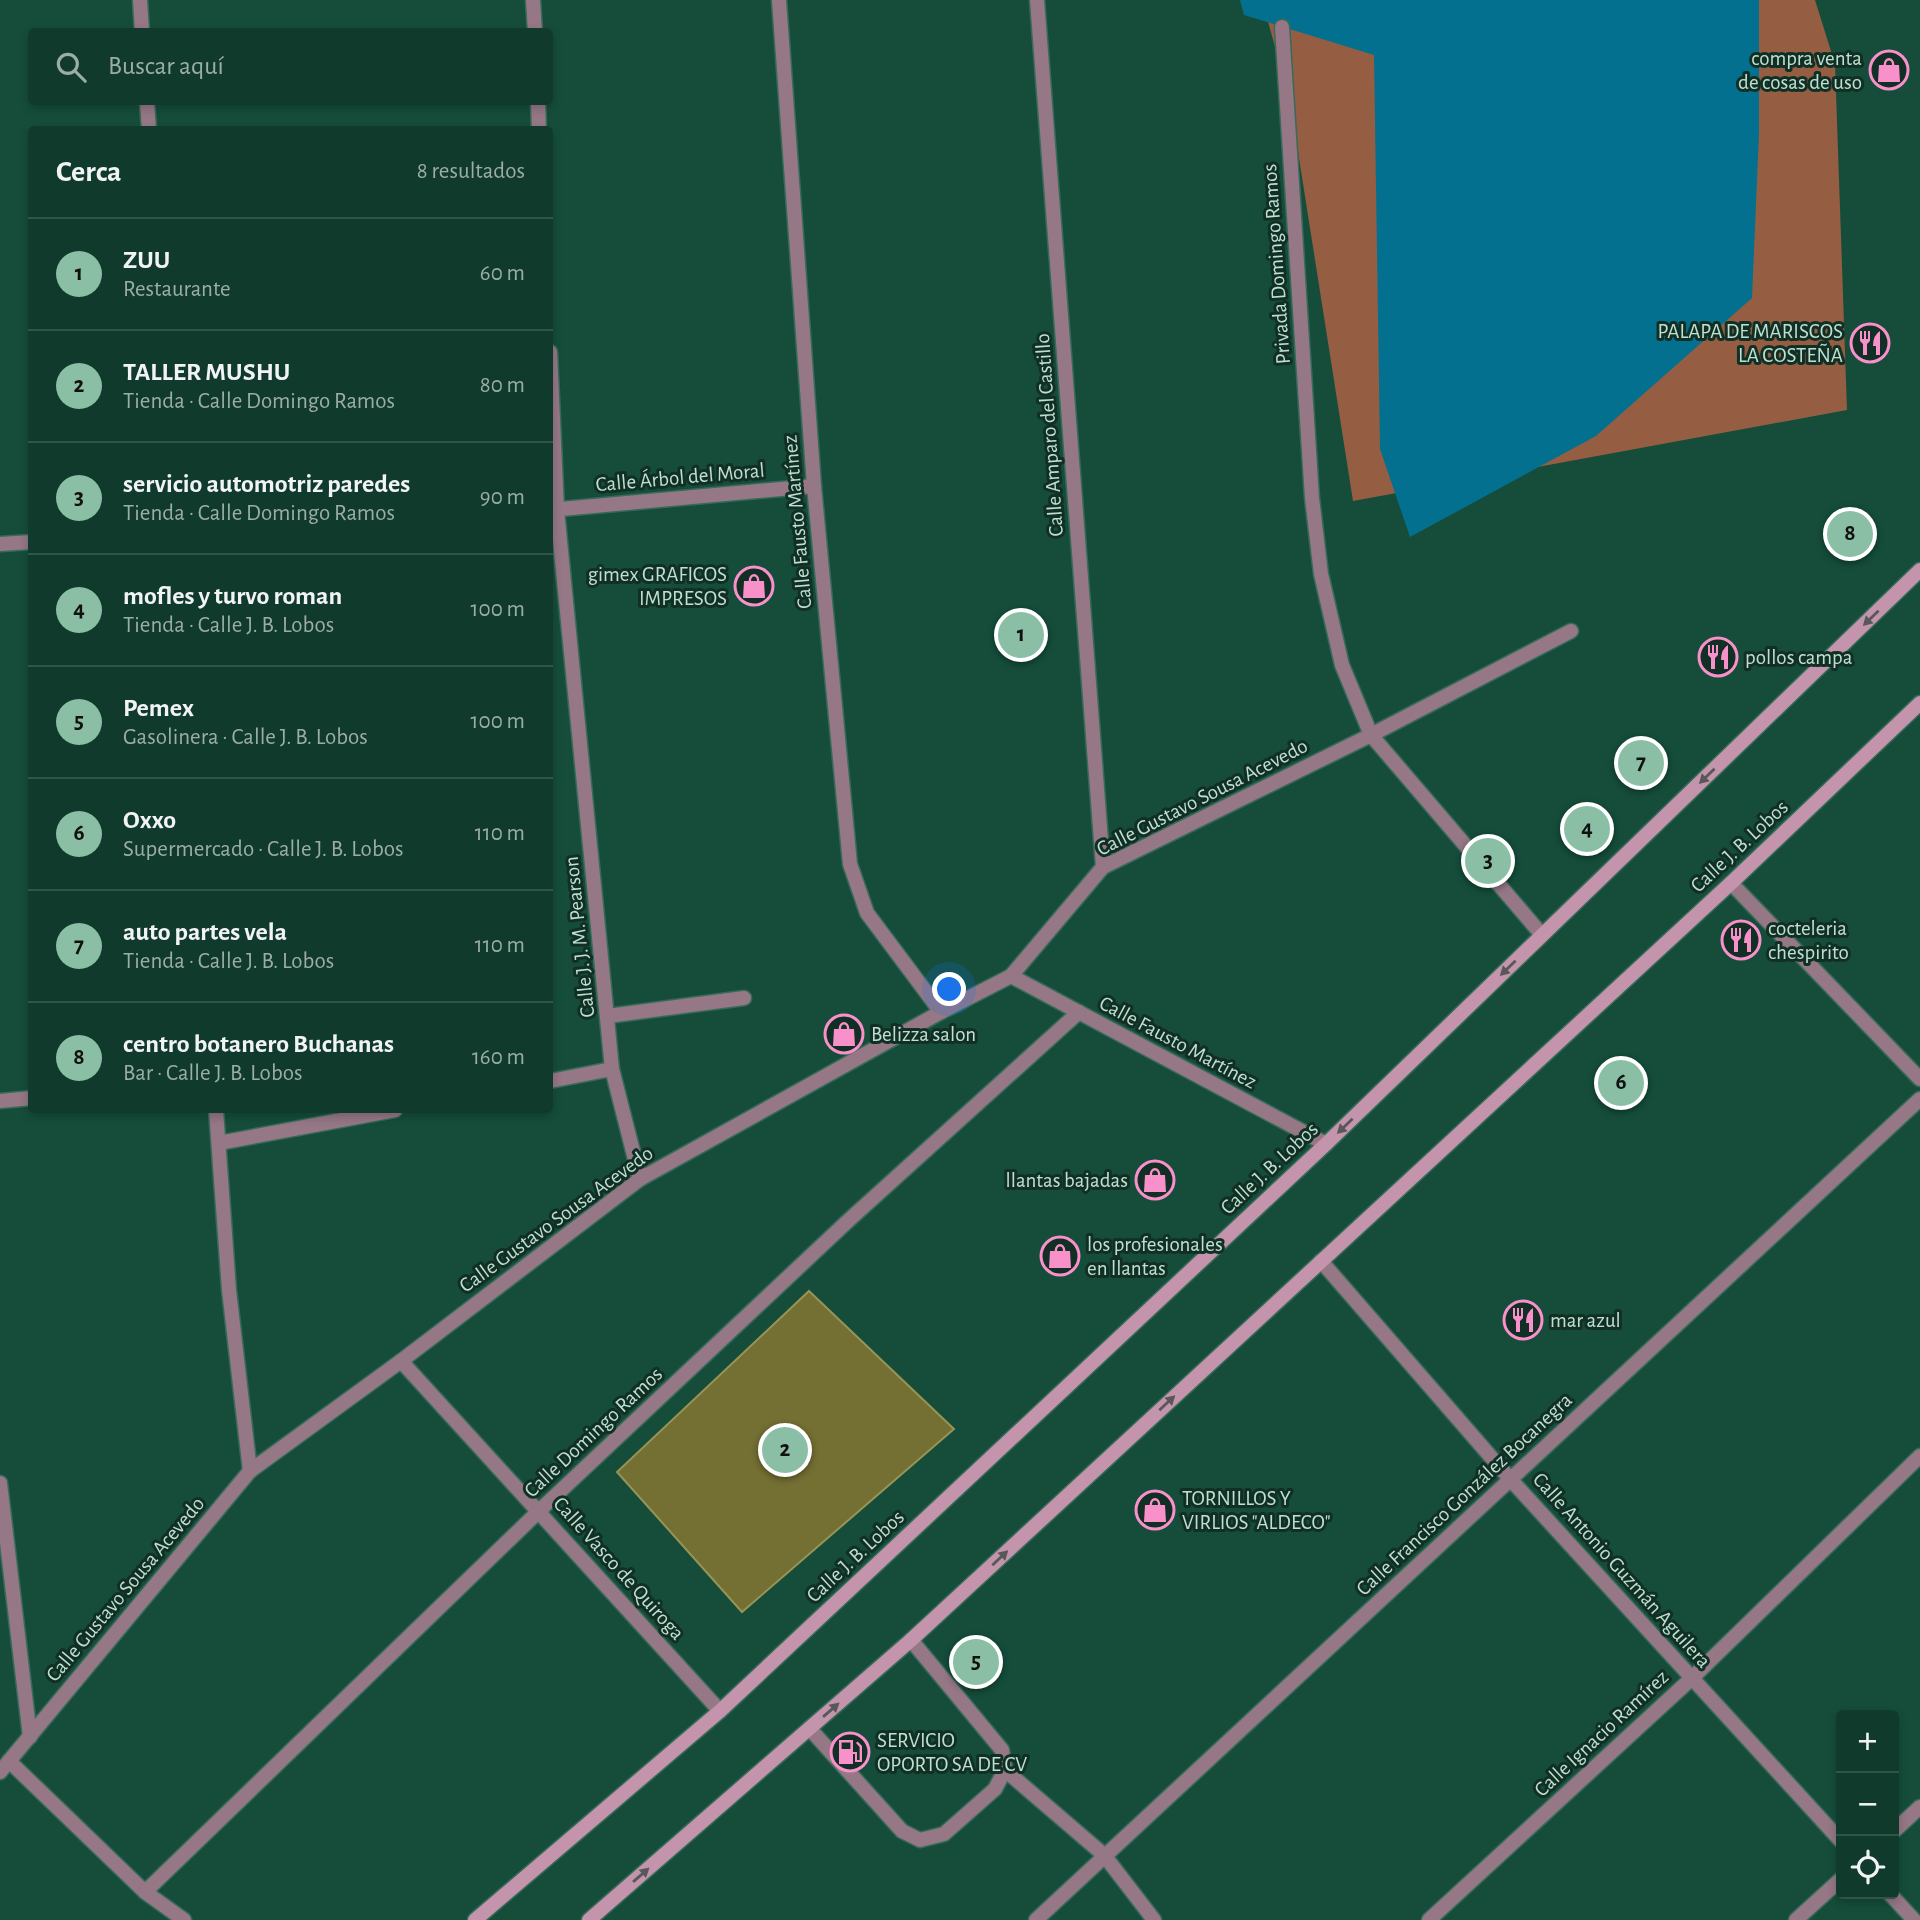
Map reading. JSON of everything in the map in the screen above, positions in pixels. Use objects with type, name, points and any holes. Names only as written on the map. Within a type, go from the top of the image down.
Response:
[{"type":"main road","name":"Calle J. B. Lobos","points":[[475,1920],[720,1711],[1326,1144],[1920,570]]},
{"type":"main road","name":"Calle J. B. Lobos","points":[[589,1920],[911,1640],[1731,883],[1920,703]]},
{"type":"street","points":[[139,0],[142,28]]},
{"type":"street","points":[[533,0],[535,28]]},
{"type":"street","name":"Calle Fausto Martínez","points":[[779,0],[814,486],[850,863],[867,913],[941,1012]]},
{"type":"street","name":"Calle Amparo del Castillo","points":[[1037,0],[1104,867]]},
{"type":"street","name":"Privada Domingo Ramos","points":[[1282,27],[1312,498],[1321,574],[1342,665],[1371,735]]},
{"type":"street","points":[[147,105],[149,126]]},
{"type":"street","points":[[538,105],[539,126]]},
{"type":"street","name":"Calle Árbol del Moral","points":[[553,510],[814,486]]},
{"type":"street","name":"Calle J. J. M. Pearson","points":[[553,510],[612,1069],[640,1179]]},
{"type":"street","points":[[0,544],[28,542]]},
{"type":"street","name":"Calle Gustavo Sousa Acevedo","points":[[5,1767],[250,1471],[401,1362],[640,1179],[1011,976],[1104,867],[1371,735],[1571,631]]},
{"type":"street","points":[[1371,735],[1542,935]]},
{"type":"street","points":[[1731,883],[1920,1079]]},
{"type":"street","name":"Calle Fausto Martínez","points":[[1011,976],[1326,1144]]},
{"type":"street","points":[[608,1016],[744,999]]},
{"type":"street","name":"Calle Domingo Ramos","points":[[145,1892],[539,1511],[850,1219],[1079,1012]]},
{"type":"street","points":[[553,1080],[612,1069]]},
{"type":"street","points":[[0,1101],[28,1098]]},
{"type":"street","name":"Calle Francisco González Bocanegra","points":[[1036,1920],[1920,1099]]},
{"type":"street","points":[[216,1113],[229,1290],[250,1471]]},
{"type":"street","points":[[219,1143],[379,1113]]},
{"type":"street","name":"Calle Antonio Guzmán Aguilera","points":[[1321,1261],[1511,1480],[1836,1836]]},
{"type":"street","name":"Calle Vasco de Quiroga","points":[[401,1362],[720,1711]]},
{"type":"street","name":"Calle Ignacio Ramírez","points":[[1429,1920],[1692,1678],[1920,1456]]},
{"type":"street","points":[[0,1483],[30,1737]]},
{"type":"street","points":[[810,1729],[902,1831],[920,1840],[944,1834],[995,1789],[1005,1770],[1002,1750],[911,1640]]},
{"type":"street","points":[[5,1767],[145,1892],[184,1920]]},
{"type":"street","points":[[1005,1770],[1104,1855],[1154,1920]]},
{"type":"street","points":[[1899,1826],[1920,1807]]},
{"type":"street","points":[[1797,1920],[1836,1885]]},
{"type":"street","points":[[1895,1899],[1914,1920]]},
{"type":"shaded area","points":[[1262,0],[1815,0],[1835,64],[1847,410],[1353,501],[1290,101]]},
{"type":"water","points":[[1240,0],[1759,0],[1759,134],[1752,298],[1596,436],[1410,537],[1380,449],[1374,55],[1244,15]]},
{"type":"building","points":[[809,1291],[954,1429],[742,1612],[617,1472]]},
{"type":"place","name":"compra venta de cosas de uso","points":[[1889,70]]},
{"type":"place","name":"PALAPA DE MARISCOS LA COSTEÑA","points":[[1870,343]]},
{"type":"place","name":"centro botanero Buchanas","points":[[1850,534]]},
{"type":"place","name":"gimex GRAFICOS IMPRESOS","points":[[754,586]]},
{"type":"place","name":"ZUU","points":[[1021,635]]},
{"type":"place","name":"pollos campa","points":[[1718,657]]},
{"type":"place","name":"auto partes vela","points":[[1641,763]]},
{"type":"place","name":"mofles y turvo roman","points":[[1587,829]]},
{"type":"place","name":"servicio automotriz paredes","points":[[1488,861]]},
{"type":"place","name":"cocteleria chespirito","points":[[1741,940]]},
{"type":"place","name":"Belizza salon","points":[[844,1034]]},
{"type":"place","name":"Oxxo","points":[[1621,1083]]},
{"type":"place","name":"llantas bajadas","points":[[1155,1180]]},
{"type":"place","name":"los profesionales en llantas","points":[[1060,1256]]},
{"type":"place","name":"mar azul","points":[[1523,1320]]},
{"type":"place","name":"TALLER MUSHU","points":[[785,1450]]},
{"type":"place","name":"TORNILLOS Y VIRLIOS \"ALDECO\"","points":[[1155,1510]]},
{"type":"place","name":"Pemex","points":[[976,1662]]},
{"type":"place","name":"SERVICIO OPORTO SA DE CV","points":[[850,1752]]}]
